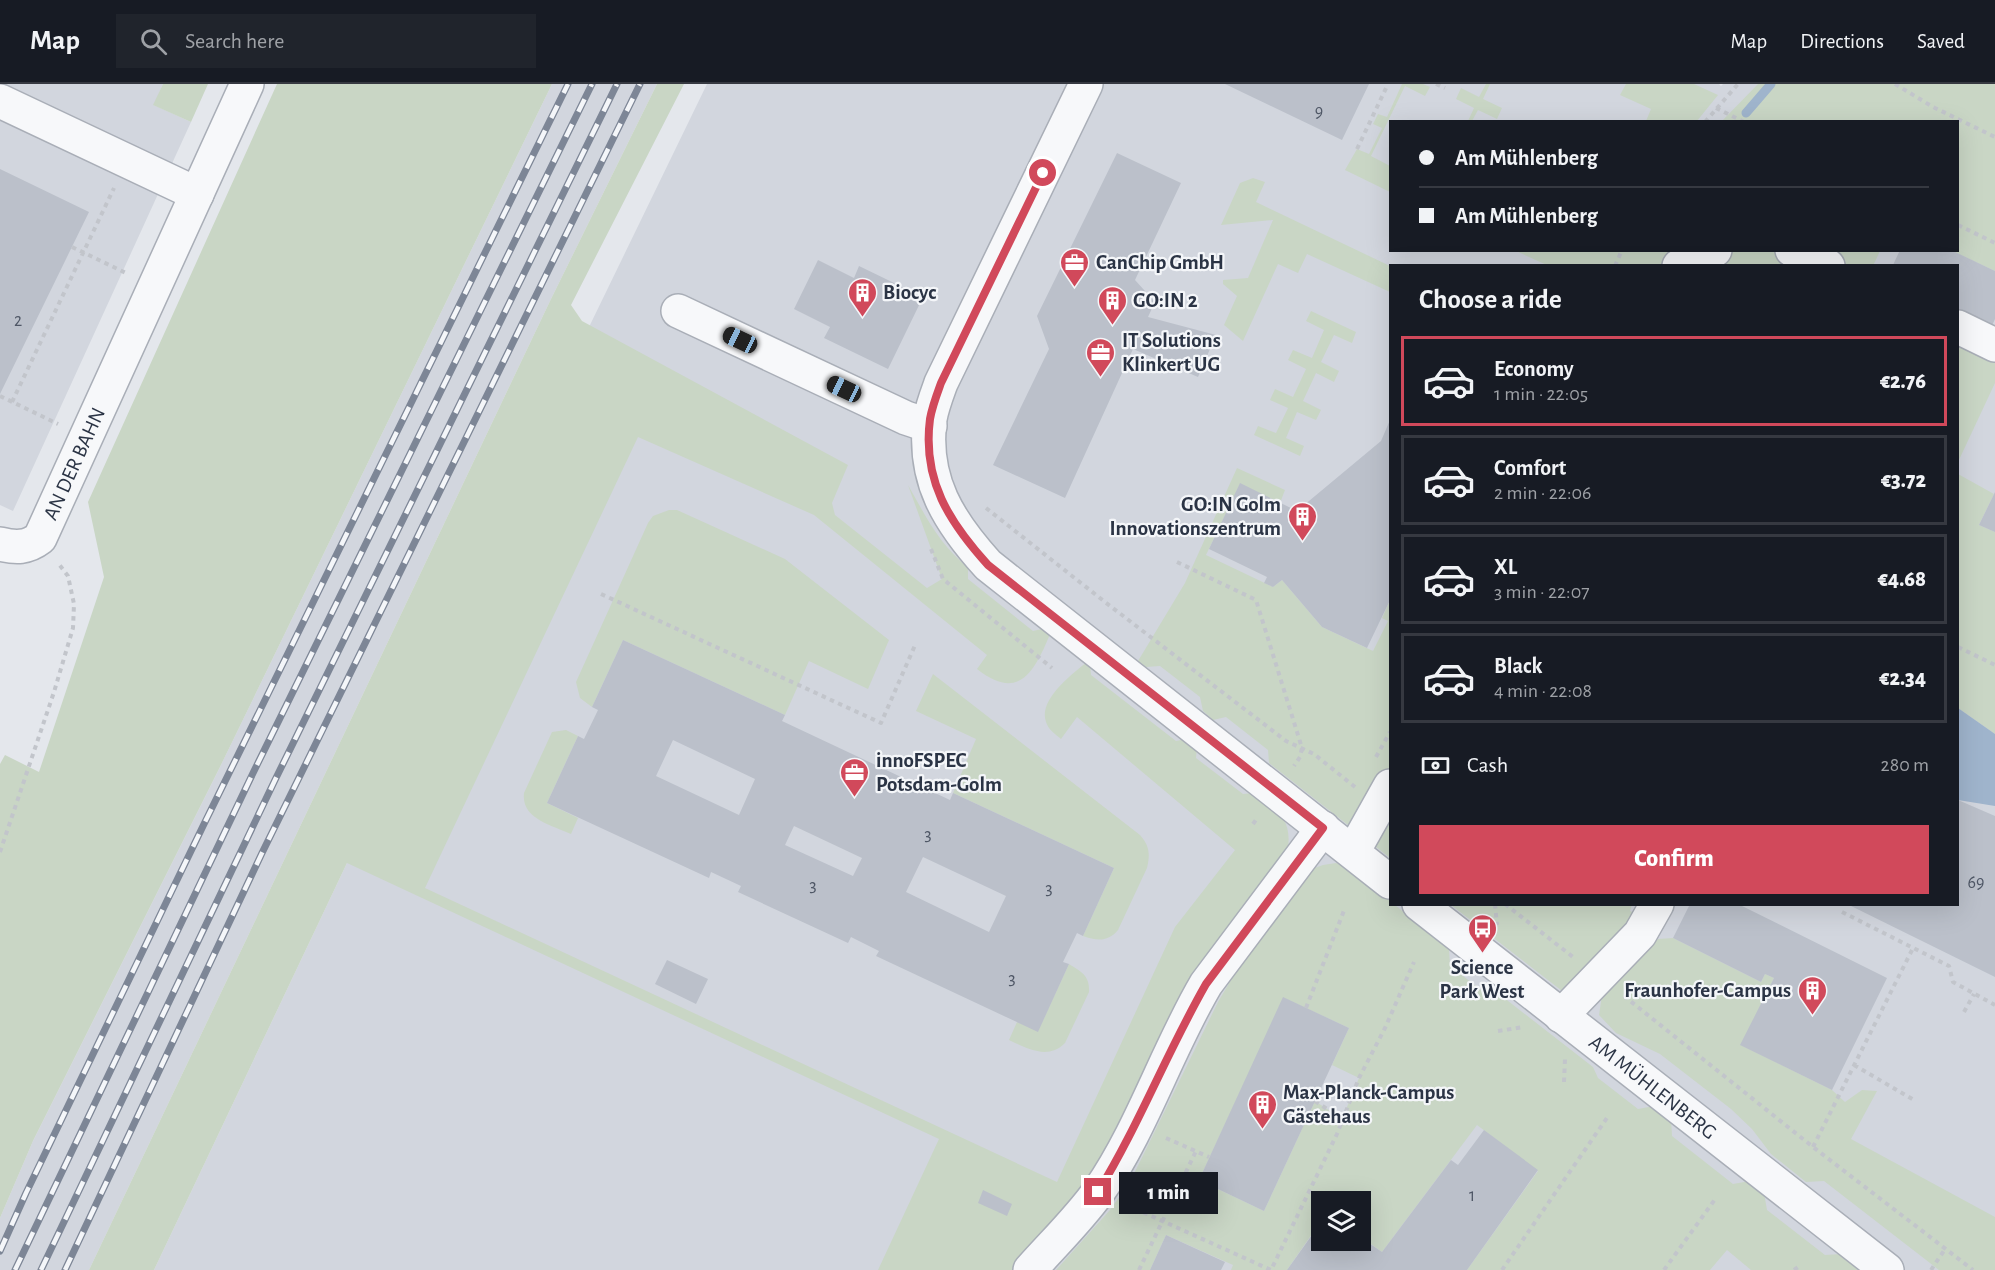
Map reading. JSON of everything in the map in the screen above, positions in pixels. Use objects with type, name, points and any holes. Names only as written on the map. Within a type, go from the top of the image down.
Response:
[{"type":"street","name":"AN DER BAHN","points":[[40,538],[248,84]]},
{"type":"street","points":[[1086,84],[941,383],[931,417],[928,448],[934,480],[945,509],[964,538],[988,565],[1389,881]]},
{"type":"street","points":[[0,101],[197,194]]},
{"type":"street","points":[[1682,264],[1710,252]]},
{"type":"street","points":[[1796,252],[1824,264]]},
{"type":"street","points":[[678,310],[906,418],[930,426]]},
{"type":"street","points":[[1959,327],[1995,345]]},
{"type":"street","points":[[0,544],[13,548],[30,546],[40,538]]},
{"type":"street","points":[[1353,852],[1389,788]]},
{"type":"street","points":[[1030,1270],[1098,1192],[1119,1157],[1191,1009],[1206,984],[1323,828]]},
{"type":"street","name":"AM MÜHLENBERG","points":[[1422,906],[1887,1270]]},
{"type":"street","points":[[1561,1017],[1640,934],[1656,906]]},
{"type":"path","points":[[1357,149],[1388,84]]},
{"type":"path","points":[[1436,84],[1445,88]]},
{"type":"path","points":[[1707,120],[1738,84]]},
{"type":"path","points":[[1895,84],[1933,107],[1995,137]]},
{"type":"path","points":[[1716,108],[1740,120]]},
{"type":"path","points":[[12,402],[127,161]]},
{"type":"path","points":[[1959,225],[1995,243]]},
{"type":"path","points":[[72,247],[154,288]]},
{"type":"path","points":[[0,396],[86,437]]},
{"type":"path","points":[[979,503],[1286,741],[1314,754],[1358,790]]},
{"type":"path","name":"AN DER BAHN","points":[[0,852],[73,628],[74,604],[68,576],[40,538]]},
{"type":"path","points":[[1177,562],[1256,600],[1302,748],[1300,757],[1276,791]]},
{"type":"path","points":[[601,594],[881,723],[916,643]]},
{"type":"path","points":[[1959,647],[1995,665]]},
{"type":"path","points":[[1508,906],[1973,1270]]},
{"type":"path","points":[[1306,1008],[1345,908]]},
{"type":"path","points":[[1842,912],[1949,966],[1953,982],[1995,1005]]},
{"type":"path","points":[[1813,1147],[1913,948]]},
{"type":"path","points":[[1098,1192],[1271,1270],[1414,962]]},
{"type":"path","points":[[1964,1012],[1974,994]]},
{"type":"path","points":[[1854,1065],[1914,1101]]},
{"type":"path","points":[[1315,1101],[1342,1119]]},
{"type":"path","points":[[1502,1270],[1609,1115]]},
{"type":"path","points":[[1136,1124],[1209,1157]]},
{"type":"path","points":[[1139,1270],[1196,1151]]},
{"type":"path","points":[[1664,1270],[1716,1198]]},
{"type":"path","points":[[1931,1270],[1945,1249]]},
{"type":"path","points":[[1794,1270],[1801,1265]]},
{"type":"shaded area","points":[[0,84],[163,84],[154,105],[191,122],[13,511],[0,505]]},
{"type":"shaded area","points":[[552,84],[657,84],[550,301],[89,1270],[0,1270],[0,1218],[33,1141],[220,767]]},
{"type":"shaded area","points":[[707,84],[1719,84],[1721,86],[1723,84],[1995,84],[1995,1270],[154,1270],[347,863],[590,325]]},
{"type":"green space","points":[[163,84],[208,84],[191,122],[153,105]]},
{"type":"green space","points":[[277,84],[552,84],[220,767],[33,1141],[0,1218],[0,764],[5,755],[39,772],[104,577],[88,502]]},
{"type":"green space","points":[[657,84],[684,84],[571,305],[582,321],[848,465],[832,503],[835,515],[927,588],[942,579],[908,485],[941,540],[968,567],[968,579],[1033,631],[1046,628],[1051,632],[1039,659],[1024,678],[1004,683],[992,679],[977,669],[987,655],[814,515],[638,437],[425,888],[1057,1182],[1175,927],[1235,850],[1077,717],[1061,739],[1056,735],[1047,725],[1045,714],[1047,705],[1058,688],[1087,662],[1090,664],[1091,675],[1176,741],[1186,739],[1197,747],[1196,758],[1243,794],[1255,793],[1276,811],[1285,822],[1289,838],[1288,848],[1107,1155],[1019,1270],[878,1270],[939,1139],[347,863],[154,1270],[89,1270],[550,301]]},
{"type":"green space","points":[[1402,84],[1423,84],[1430,87],[1425,96],[1405,86],[1371,156],[1389,165],[1389,192],[1345,170],[1357,149],[1369,154],[1382,128],[1373,124],[1378,114],[1387,117]]},
{"type":"green space","points":[[1486,84],[1490,84],[1483,99],[1502,108],[1497,119],[1478,110],[1473,120],[1468,120],[1474,108],[1456,99],[1461,88],[1479,97]]},
{"type":"green space","points":[[1626,84],[1694,84],[1718,95],[1698,120],[1646,120],[1651,109],[1620,95]]},
{"type":"green space","points":[[1758,84],[1995,84],[1995,271],[1954,252],[1959,252],[1959,120],[1723,120]]},
{"type":"green space","points":[[1253,178],[1265,182],[1256,202],[1389,266],[1389,292],[1307,254],[1298,273],[1278,264],[1243,341],[1224,325],[1237,296],[1223,284],[1223,280],[1248,278],[1273,220],[1221,225],[1240,183]]},
{"type":"green space","points":[[1518,252],[1880,252],[1874,264],[1545,264]]},
{"type":"green space","points":[[1311,311],[1356,332],[1352,343],[1334,335],[1321,362],[1339,371],[1334,382],[1316,373],[1303,401],[1321,410],[1316,420],[1297,412],[1286,438],[1304,446],[1300,456],[1254,435],[1258,426],[1276,433],[1288,408],[1270,400],[1275,389],[1293,397],[1306,369],[1288,360],[1293,350],[1312,358],[1324,330],[1306,321]]},
{"type":"green space","points":[[1959,327],[1995,345],[1995,383],[1959,460]]},
{"type":"green space","points":[[1237,468],[1285,490],[1280,503],[1240,484],[1206,555],[1273,587],[1282,580],[1322,627],[1373,651],[1388,621],[1382,618],[1389,602],[1389,857],[1269,763],[1268,750],[1226,717],[1213,720],[1203,711],[1200,697],[1160,666],[1146,667],[1138,661],[1185,583]]},
{"type":"green space","points":[[1959,475],[1994,494],[1979,525],[1995,532],[1995,734],[1959,709]]},
{"type":"green space","points":[[669,510],[677,510],[785,559],[889,640],[868,689],[809,661],[785,715],[623,640],[592,707],[580,698],[576,682],[648,523],[653,516]]},
{"type":"green space","points":[[933,674],[1140,835],[1146,843],[1149,859],[1147,868],[1118,930],[1110,937],[1093,939],[1083,936],[1114,868],[953,793],[976,739],[916,711]]},
{"type":"green space","points":[[566,730],[578,736],[547,803],[578,818],[571,834],[539,820],[527,809],[524,802],[524,793],[552,732]]},
{"type":"green space","points":[[1336,863],[1352,869],[1389,900],[1389,906],[1396,906],[1449,949],[1450,966],[1489,996],[1503,997],[1593,1067],[1598,1078],[1638,1109],[1654,1106],[1671,1119],[1672,1136],[1733,1184],[1750,1181],[1764,1193],[1767,1210],[1825,1255],[1842,1254],[1857,1266],[1857,1270],[1751,1270],[1727,1250],[1710,1270],[1467,1270],[1538,1171],[1477,1125],[1382,1252],[1371,1244],[1371,1191],[1311,1191],[1311,1235],[1287,1270],[1231,1270],[1233,1265],[1166,1235],[1150,1270],[1056,1270],[1110,1210],[1130,1182],[1218,1002],[1241,963],[1312,869]],"holes":[[[1284,998],[1349,1028],[1332,1065],[1359,1078],[1342,1119],[1315,1101],[1264,1211],[1199,1180]]]},
{"type":"green space","points":[[1452,906],[1631,906],[1630,911],[1637,914],[1566,994]]},
{"type":"green space","points":[[1673,938],[1761,982],[1765,974],[1774,978],[1741,1045],[1832,1090],[1845,1102],[1862,1090],[1877,1091],[1851,1139],[1995,1217],[1995,1270],[1939,1270],[1824,1181],[1806,1182],[1771,1154],[1752,1129],[1731,1109],[1660,1054],[1616,1033],[1599,1015],[1602,995],[1658,939]]},
{"type":"green space","points":[[1069,964],[1084,975],[1088,982],[1089,992],[1065,1043],[1052,1051],[1045,1052],[1009,1040],[1017,1022],[1038,1031]]},
{"type":"water","points":[[1959,709],[1995,734],[1995,806],[1959,800]]},
{"type":"building","points":[[1225,84],[1369,84],[1342,140]]},
{"type":"building","name":"GO:IN 2","points":[[1117,153],[1181,183],[1135,280],[1155,302],[1148,317],[1216,335],[1198,377],[1133,349],[1065,498],[993,465],[1049,349],[1037,316]]},
{"type":"building","points":[[0,169],[89,212],[0,394]]},
{"type":"building","points":[[1899,252],[1955,252],[1995,271],[1995,319],[1990,330],[1959,315],[1959,264],[1893,264]]},
{"type":"building","name":"Biocyc","points":[[818,260],[854,278],[859,266],[923,297],[888,369],[824,338],[830,327],[794,309]]},
{"type":"building","name":"GO:IN Golm Innovationszentrum","points":[[1389,422],[1389,602],[1367,648],[1322,627],[1282,580],[1273,587],[1264,583],[1267,577],[1209,549],[1240,483],[1297,511],[1381,441]]},
{"type":"building","points":[[1995,492],[1995,532],[1979,525]]},
{"type":"building","points":[[623,640],[785,715],[782,721],[950,800],[953,793],[1114,868],[1083,936],[1077,933],[1063,962],[1069,964],[1038,1032],[876,956],[879,951],[851,937],[848,943],[738,892],[741,886],[711,872],[709,878],[547,803],[578,736],[584,739],[598,710],[592,707]],"holes":[[[673,740],[755,779],[739,815],[656,776]],[[794,826],[862,858],[853,876],[785,845]],[[923,857],[1006,896],[989,932],[906,892]]]},
{"type":"building","points":[[1959,800],[1995,816],[1995,977],[1851,906],[1959,906]]},
{"type":"building","name":"Fraunhofer-Campus","points":[[1689,906],[1742,906],[1887,978],[1832,1090],[1740,1045],[1774,978],[1765,974],[1761,982],[1673,938]]},
{"type":"building","points":[[667,960],[708,979],[696,1004],[655,984]]},
{"type":"building","name":"Max-Planck-Campus Gästehaus","points":[[1283,997],[1349,1028],[1264,1211],[1199,1180]]},
{"type":"building","points":[[1484,1130],[1538,1170],[1467,1270],[1287,1270],[1311,1236],[1311,1251],[1371,1251],[1371,1244],[1382,1252],[1451,1160],[1458,1165]]},
{"type":"building","points":[[983,1190],[1012,1204],[1007,1216],[978,1203]]},
{"type":"building","points":[[1166,1235],[1225,1262],[1221,1270],[1150,1270]]},
{"type":"waterway","points":[[1746,113],[1771,84]]},
{"type":"railway","points":[[0,1251],[204,824],[568,84]]},
{"type":"railway","points":[[15,1270],[254,771],[592,84]]},
{"type":"railway","points":[[41,1270],[275,780],[617,84]]},
{"type":"railway","points":[[65,1270],[262,853],[640,84]]},
{"type":"place","name":"CanChip GmbH","points":[[1075,288]]},
{"type":"place","name":"Biocyc","points":[[862,318]]},
{"type":"place","name":"GO:IN 2","points":[[1112,326]]},
{"type":"place","name":"IT Solutions Klinkert UG","points":[[1101,378]]},
{"type":"place","name":"GO:IN Golm Innovationszentrum","points":[[1302,542]]},
{"type":"place","name":"innoFSPEC Potsdam-Golm","points":[[855,798]]},
{"type":"place","name":"Science Park West","points":[[1482,954]]},
{"type":"place","name":"Fraunhofer-Campus","points":[[1812,1016]]},
{"type":"place","name":"Max-Planck-Campus Gästehaus","points":[[1262,1130]]},
{"type":"route","points":[[1043,173],[941,383],[931,417],[928,448],[934,480],[945,509],[964,538],[988,565],[1323,828],[1229,950],[1206,984],[1191,1009],[1119,1157],[1098,1192]]}]
